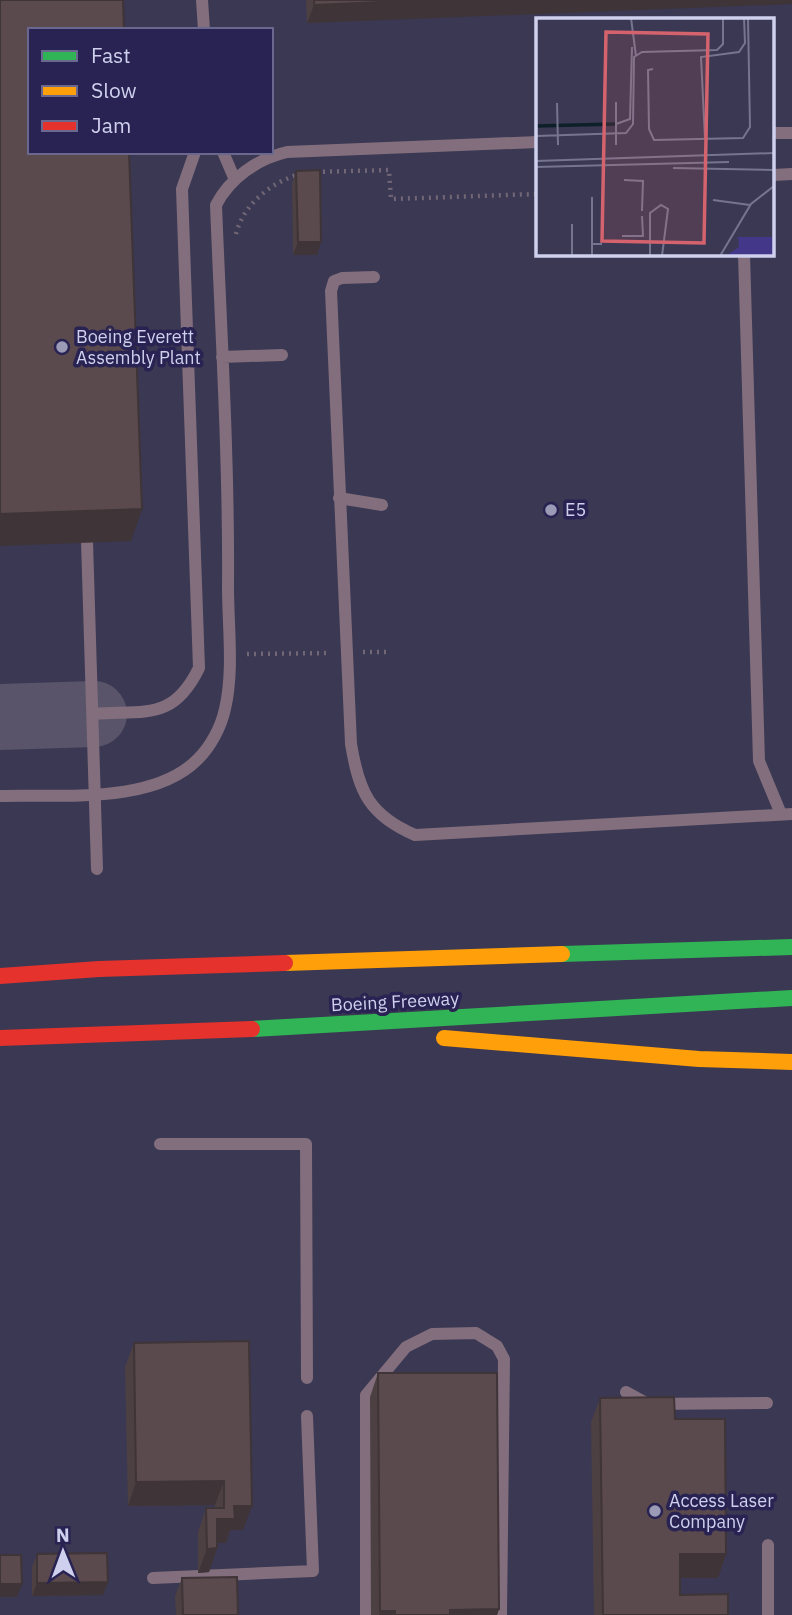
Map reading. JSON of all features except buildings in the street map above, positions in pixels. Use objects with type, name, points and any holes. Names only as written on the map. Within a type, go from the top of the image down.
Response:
[{"type":"highway","points":[[0,970],[792,947]]},
{"type":"highway","points":[[0,976],[99,969]]},
{"type":"highway","name":"Boeing Freeway","points":[[0,1038],[302,1027],[792,998]]},
{"type":"highway","points":[[302,1027],[699,1059],[792,1062]]},
{"type":"lane","points":[[202,0],[204,28]]},
{"type":"lane","points":[[774,134],[792,133]]},
{"type":"lane","points":[[0,796],[142,790],[170,780],[198,760],[217,734],[226,708],[229,514],[216,205],[224,188],[267,157],[287,152],[536,142]]},
{"type":"lane","points":[[94,714],[165,709],[188,690],[199,668],[182,189],[194,154]]},
{"type":"lane","points":[[224,154],[235,180]]},
{"type":"lane","points":[[774,175],[792,174]]},
{"type":"lane","points":[[374,277],[342,278],[334,281],[331,291],[351,744],[357,776],[372,808],[392,825],[415,835],[787,814],[759,761],[744,256]]},
{"type":"lane","points":[[222,357],[282,355]]},
{"type":"lane","points":[[340,498],[382,505]]},
{"type":"lane","points":[[88,541],[97,793],[96,869]]},
{"type":"lane","points":[[160,1144],[306,1144],[307,1378]]},
{"type":"lane","points":[[366,1615],[366,1395],[406,1347],[432,1334],[454,1332],[476,1333],[497,1346],[504,1359],[505,1490],[501,1615]]},
{"type":"lane","points":[[626,1392],[648,1404],[768,1404]]},
{"type":"lane","points":[[153,1578],[313,1571],[307,1416]]},
{"type":"lane","points":[[768,1545],[768,1615]]},
{"type":"path","points":[[237,244],[236,230],[254,201],[275,181],[305,172],[389,170],[391,200],[536,194]]},
{"type":"path","points":[[246,654],[387,652]]},
{"type":"taxiway","points":[[0,717],[94,714]]},
{"type":"traffic: fast","points":[[562,954],[792,947]]},
{"type":"traffic: fast","points":[[252,1029],[792,998]]},
{"type":"traffic: slow","points":[[285,963],[562,954]]},
{"type":"traffic: slow","points":[[444,1038],[699,1059],[792,1062]]},
{"type":"traffic: jam","points":[[0,976],[99,969],[285,963]]},
{"type":"traffic: jam","points":[[0,1038],[252,1029]]},
{"type":"place","name":"Boeing Everett Assembly Plant","points":[[62,347]]},
{"type":"place","name":"E5","points":[[551,510]]},
{"type":"place","name":"Access Laser Company","points":[[655,1511]]}]
